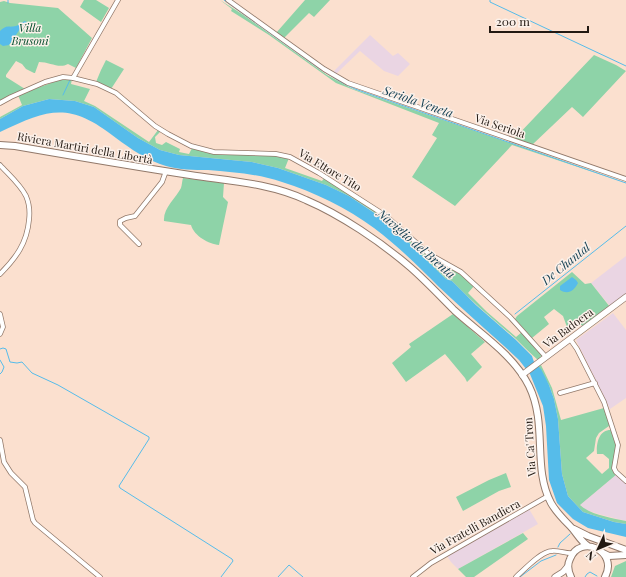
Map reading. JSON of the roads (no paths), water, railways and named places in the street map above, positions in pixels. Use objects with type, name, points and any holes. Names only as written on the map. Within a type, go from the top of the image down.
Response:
[{"type":"main road","name":"Riviera Martiri della Libertà","points":[[0,145],[15,146],[166,171],[250,183],[283,191],[306,199],[335,215],[380,244],[409,266],[454,310],[525,373]]},
{"type":"main road","name":"Via Badoera","points":[[525,373],[626,297]]},
{"type":"main road","name":"Via Ca' Tron","points":[[525,373],[537,408],[540,429],[542,475],[548,496],[558,513],[583,543],[588,546]]},
{"type":"main road","points":[[572,528],[588,536],[626,550]]},
{"type":"main road","points":[[555,577],[563,572],[575,551],[578,544],[577,534]]},
{"type":"main road","points":[[575,551],[588,546],[598,549],[609,556],[626,555]]},
{"type":"main road","points":[[603,553],[607,560],[608,567],[605,577]]},
{"type":"main road","points":[[608,567],[615,560],[626,555]]},
{"type":"main road","points":[[568,564],[571,577]]},
{"type":"street","points":[[73,78],[118,0]]},
{"type":"street","name":"Via Seriola","points":[[228,0],[324,69],[352,85],[626,179]]},
{"type":"street","name":"Via Ettore Tito","points":[[0,103],[10,97],[45,82],[63,77],[73,78],[97,84],[116,93],[155,126],[191,146],[214,152],[276,154],[290,157],[319,173],[386,216],[429,254],[461,272],[510,317],[546,357]]},
{"type":"street","points":[[0,164],[24,193],[29,204],[29,217],[23,245],[14,260],[0,274]]},
{"type":"street","name":"Riviera Martiri della Libertà","points":[[139,244],[119,223],[122,220],[134,216],[162,182],[166,171]]},
{"type":"street","points":[[0,314],[3,327],[0,334]]},
{"type":"street","points":[[570,339],[604,402],[618,443],[614,468],[616,472],[626,481]]},
{"type":"street","points":[[560,393],[595,383]]},
{"type":"street","points":[[0,440],[5,465],[25,487],[33,520],[100,577]]},
{"type":"street","name":"Via Fratelli Bandiera","points":[[413,577],[430,563],[548,496]]},
{"type":"street","points":[[516,577],[544,553],[551,551],[562,553],[575,551]]},
{"type":"street","points":[[562,553],[568,564]]},
{"type":"water","points":[[25,21],[30,25],[28,28],[20,29],[9,45],[3,46],[0,44],[0,31],[8,27],[16,26]]},
{"type":"water","points":[[49,99],[75,101],[94,107],[138,138],[160,150],[179,155],[252,162],[278,168],[326,185],[349,196],[394,226],[446,279],[452,281],[532,356],[534,362],[541,369],[554,399],[558,419],[562,474],[568,496],[583,512],[614,522],[626,524],[626,537],[588,528],[573,519],[557,503],[549,480],[546,426],[543,406],[530,374],[519,360],[400,249],[374,228],[330,201],[273,179],[255,175],[176,168],[159,164],[146,158],[100,126],[86,118],[72,114],[60,112],[47,114],[17,124],[0,132],[0,119],[23,106]]},
{"type":"water","points":[[572,277],[578,283],[575,288],[568,292],[560,290],[560,286]]},
{"type":"waterway","name":"Seriola Veneta","points":[[224,0],[320,69],[355,89],[626,183]]},
{"type":"waterway","points":[[490,0],[490,2],[626,66]]},
{"type":"waterway","points":[[63,95],[70,80]]},
{"type":"waterway","name":"De Chantal","points":[[515,314],[626,226]]},
{"type":"waterway","points":[[0,349],[6,349],[10,362],[22,362],[32,373],[58,385],[149,437],[119,486],[120,488],[232,559],[233,561],[221,577]]},
{"type":"waterway","points":[[0,360],[4,367],[0,374]]},
{"type":"waterway","points":[[558,547],[560,543],[570,534]]},
{"type":"waterway","points":[[520,577],[541,561],[556,555]]},
{"type":"waterway","points":[[278,577],[289,565],[303,577]]},
{"type":"waterway","points":[[585,577],[590,572],[597,576]]},
{"type":"park label","name":"Villa Brusoni","points":[[30,34]]},
{"type":"water label","name":"Naviglio del Brenta","points":[[416,244]]}]
